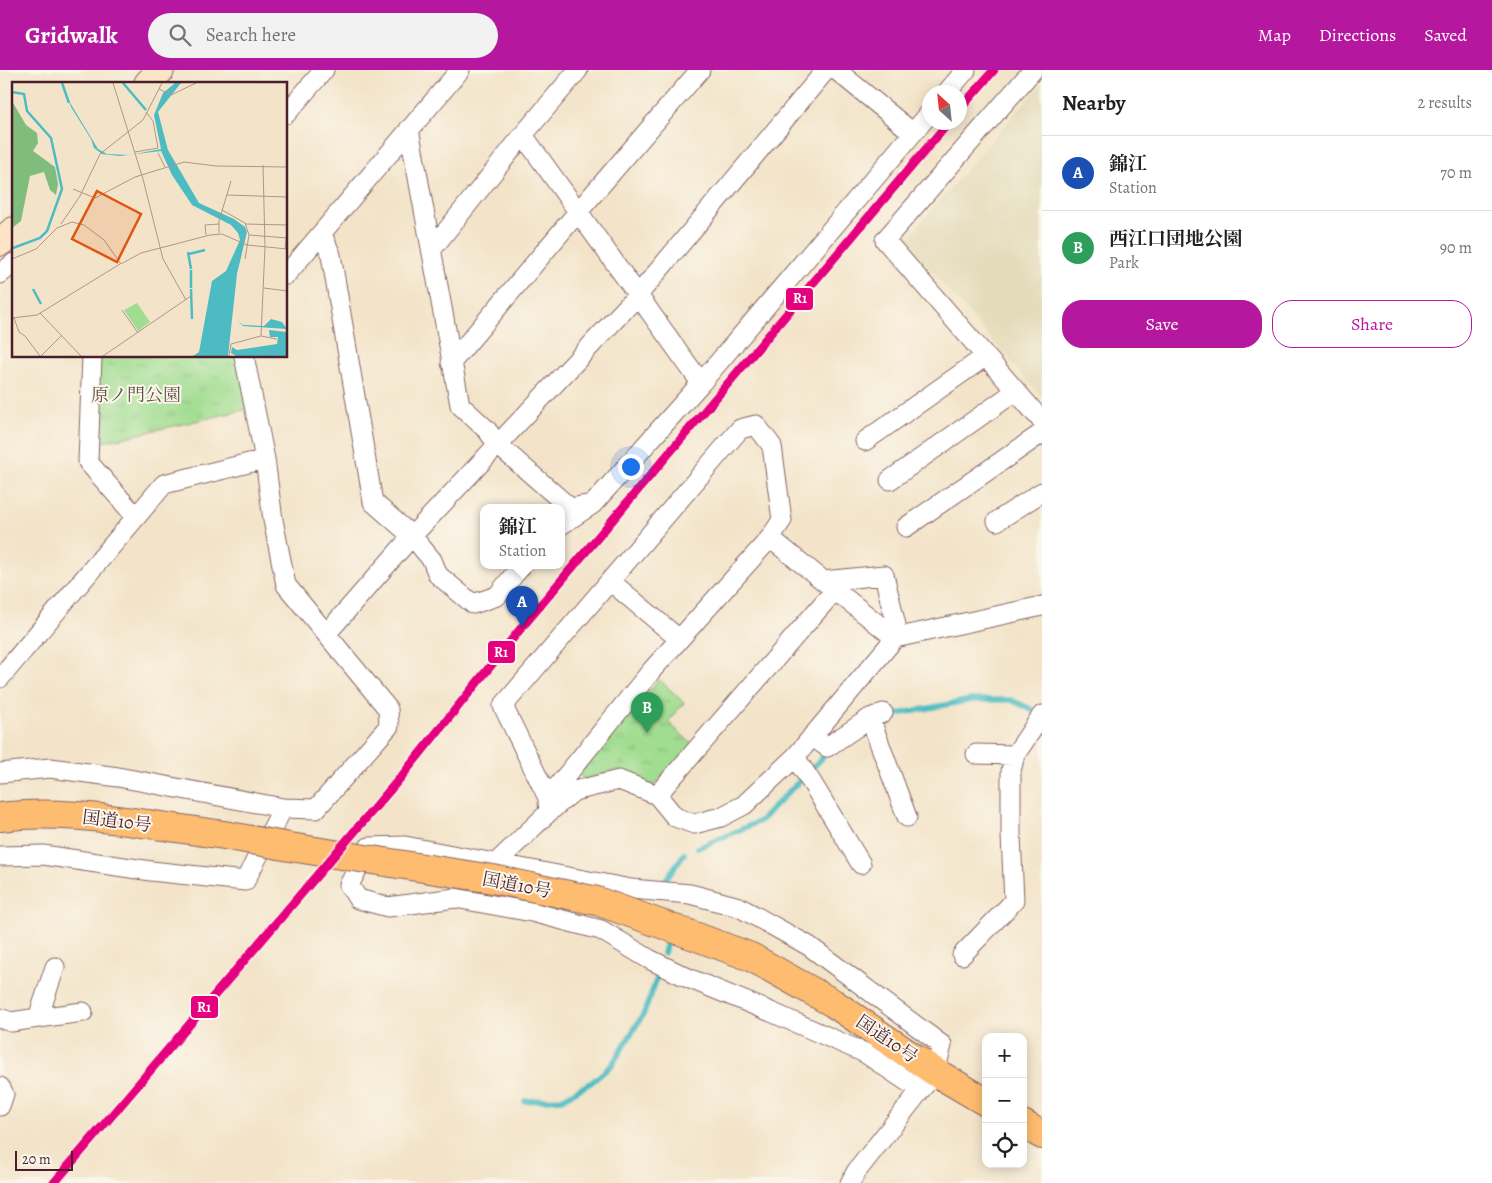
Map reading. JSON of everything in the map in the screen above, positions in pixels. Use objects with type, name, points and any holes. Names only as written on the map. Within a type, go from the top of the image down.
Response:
[{"type":"highway","name":"国道10号","points":[[0,817],[22,814],[84,816],[148,824],[502,881],[597,901],[751,957],[833,1003],[935,1072],[982,1100]]},
{"type":"highway","points":[[1027,1126],[1042,1135]]},
{"type":"street","points":[[150,82],[160,70]]},
{"type":"street","points":[[288,112],[324,70]]},
{"type":"street","points":[[288,273],[460,70]]},
{"type":"street","points":[[432,249],[522,135],[578,70]]},
{"type":"street","points":[[451,363],[700,70]]},
{"type":"street","points":[[327,633],[412,536],[638,294],[826,70]]},
{"type":"street","points":[[836,70],[913,133]]},
{"type":"street","points":[[953,85],[966,70]]},
{"type":"street","points":[[1033,70],[885,240],[1042,421]]},
{"type":"street","points":[[565,522],[593,504],[701,383],[922,123]]},
{"type":"street","points":[[409,129],[460,405],[487,430],[498,445],[570,508],[593,504]]},
{"type":"street","points":[[522,135],[701,383]]},
{"type":"street","points":[[0,242],[12,233]]},
{"type":"street","points":[[322,234],[330,255],[373,502],[412,536],[432,560],[438,575],[473,604],[497,596],[519,569]]},
{"type":"street","points":[[0,274],[12,265]]},
{"type":"street","points":[[865,441],[986,356]]},
{"type":"street","points":[[92,358],[88,462],[136,517]]},
{"type":"street","points":[[0,772],[50,768],[118,776],[283,808],[316,809],[389,726],[388,709],[286,584],[273,520],[265,459],[244,358]]},
{"type":"street","points":[[890,480],[1016,391]]},
{"type":"street","points":[[496,863],[549,805],[679,639],[770,538],[782,520],[772,446],[756,425],[740,429],[503,706],[549,805]]},
{"type":"street","points":[[906,527],[1042,434]]},
{"type":"street","points":[[0,678],[164,484],[265,459]]},
{"type":"street","points":[[997,521],[1042,492]]},
{"type":"street","points":[[770,538],[896,638]]},
{"type":"street","points":[[657,795],[829,585],[884,575],[896,625],[896,638]]},
{"type":"street","points":[[610,581],[679,639]]},
{"type":"street","points":[[549,805],[574,791],[619,780],[657,795],[675,817],[694,824],[721,818],[744,805],[794,757],[896,638],[1042,606]]},
{"type":"street","points":[[962,955],[1014,902],[1010,835],[1011,772],[1015,755],[1042,715]]},
{"type":"street","points":[[812,736],[826,747],[877,716],[907,817]]},
{"type":"street","points":[[976,754],[1015,755]]},
{"type":"street","points":[[794,757],[862,864]]},
{"type":"street","points":[[0,856],[43,855],[151,871],[245,881],[283,808]]},
{"type":"street","points":[[850,1183],[856,1172],[935,1072],[942,1045],[809,946],[739,907],[690,894],[631,889],[406,846],[369,847],[348,885],[358,899],[388,906],[455,898],[532,912],[601,930],[649,959],[688,978],[864,1053],[908,1082],[935,1072]]},
{"type":"street","points":[[38,1018],[55,967]]},
{"type":"street","points":[[0,1018],[11,1022],[83,1012]]},
{"type":"street","points":[[0,1087],[4,1094],[0,1106]]},
{"type":"shaded area","points":[[1042,83],[1042,397],[905,240]]},
{"type":"green space","name":"原ノ門公園","points":[[98,358],[237,358],[248,409],[95,444]]},
{"type":"green space","points":[[659,679],[684,703],[668,722],[693,745],[653,786],[618,770],[583,780],[580,773]]},
{"type":"waterway","points":[[892,715],[971,700],[1011,700],[1033,710]]},
{"type":"waterway","points":[[698,848],[760,821],[823,757]]},
{"type":"waterway","points":[[666,879],[684,854]]},
{"type":"waterway","points":[[664,953],[668,939]]},
{"type":"waterway","points":[[525,1101],[562,1099],[592,1082],[612,1065],[644,1013],[657,978]]},
{"type":"transit line","name":"R1","points":[[967,101],[994,70]]},
{"type":"transit line","name":"R1","points":[[54,1183],[401,777],[522,627],[942,130]]},
{"type":"place","name":"錦江","points":[[522,627]]},
{"type":"place","name":"西江口団地公園","points":[[647,733]]}]
